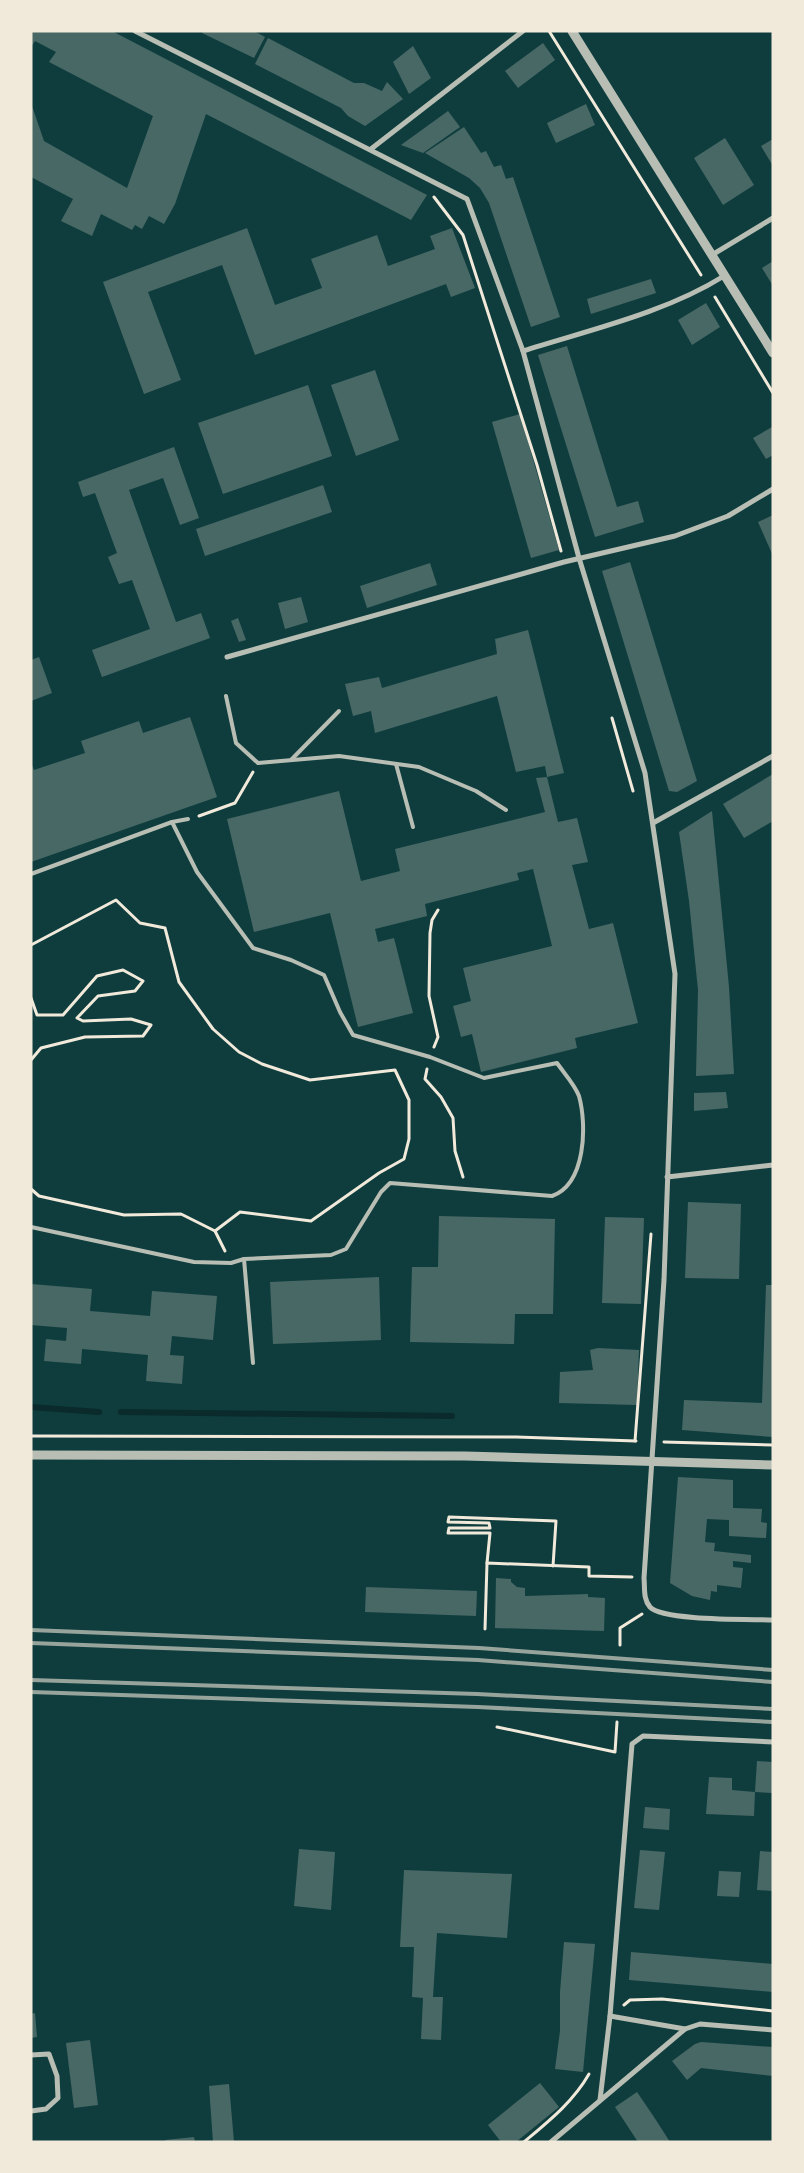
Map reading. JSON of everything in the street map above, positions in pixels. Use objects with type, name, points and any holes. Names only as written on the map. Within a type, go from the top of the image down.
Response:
[{"type":"street","points":[[135,31],[371,148],[468,199],[523,351],[579,558],[645,773],[674,974],[664,1280],[652,1441],[644,1578],[645,1599],[651,1609],[669,1616],[773,1620]]},
{"type":"street","points":[[371,148],[523,31]]},
{"type":"street","points":[[572,31],[773,353]]},
{"type":"street","points":[[712,256],[773,218]]},
{"type":"street","points":[[523,351],[670,304],[708,286],[724,276]]},
{"type":"street","points":[[227,658],[564,562],[675,536],[728,516],[773,489]]},
{"type":"street","points":[[653,823],[773,756]]},
{"type":"street","points":[[666,1177],[773,1165]]},
{"type":"street","points":[[31,1455],[464,1456],[773,1465]]},
{"type":"street","points":[[600,2100],[612,2016],[632,1744],[643,1736],[773,1742]]},
{"type":"street","points":[[612,2016],[684,2029]]},
{"type":"street","points":[[551,2142],[684,2029],[700,2024],[773,2030]]},
{"type":"street","points":[[31,2054],[49,2054],[57,2076],[58,2098],[46,2109],[31,2111]]},
{"type":"lane","points":[[226,696],[236,743],[258,763],[339,756],[420,767],[476,790],[506,810]]},
{"type":"lane","points":[[291,760],[339,711]]},
{"type":"lane","points":[[396,764],[413,826]]},
{"type":"lane","points":[[31,874],[172,822],[188,819]]},
{"type":"lane","points":[[31,1227],[194,1262],[231,1263],[244,1259],[331,1255],[346,1249],[381,1192],[390,1183],[552,1196],[561,1193],[576,1171],[584,1139],[578,1095],[557,1063],[484,1078],[430,1057],[353,1035],[340,1012],[324,975],[291,960],[253,948],[198,872],[172,822]]},
{"type":"lane","points":[[244,1259],[253,1363]]},
{"type":"path","points":[[548,31],[708,286],[773,394]]},
{"type":"path","points":[[430,192],[463,235],[538,465],[564,562]]},
{"type":"path","points":[[611,714],[634,797]]},
{"type":"path","points":[[188,819],[236,803],[258,763]]},
{"type":"path","points":[[31,945],[116,900],[140,922],[165,928],[179,982],[213,1029],[239,1052],[262,1064],[310,1080],[395,1070],[409,1100],[409,1139],[404,1159],[379,1172],[311,1221],[240,1212],[215,1231]]},
{"type":"path","points":[[31,998],[37,1015],[64,1015],[97,976],[122,970],[143,982],[135,991],[98,996],[77,1018],[83,1021],[131,1020],[151,1025],[142,1036],[85,1037],[41,1048],[31,1060]]},
{"type":"path","points":[[31,1189],[39,1196],[124,1215],[181,1214],[215,1231],[231,1263]]},
{"type":"path","points":[[635,1441],[651,1227]]},
{"type":"path","points":[[31,1436],[516,1437],[773,1445]]},
{"type":"path","points":[[485,1629],[490,1533],[448,1533],[449,1528],[490,1528],[489,1523],[448,1522],[449,1517],[556,1521],[553,1566]]},
{"type":"path","points":[[487,1563],[589,1568],[589,1576],[615,1577]]},
{"type":"path","points":[[620,1645],[620,1628],[651,1609]]},
{"type":"path","points":[[497,1728],[615,1752],[617,1722]]},
{"type":"path","points":[[612,2016],[630,2000],[662,1998],[773,2011]]},
{"type":"path","points":[[524,2142],[556,2115],[580,2091],[590,2071]]},
{"type":"building","points":[[31,31],[112,31],[427,195],[411,220],[206,114],[175,204],[164,224],[149,216],[142,229],[135,225],[132,230],[101,214],[92,236],[61,221],[73,199],[31,177],[31,103],[44,141],[127,188],[153,116],[49,62],[56,52],[35,41],[31,47]]},
{"type":"building","points":[[203,31],[254,31],[265,37],[254,58],[202,33]]},
{"type":"building","points":[[268,38],[354,83],[364,83],[382,91],[387,82],[403,99],[365,126],[348,116],[341,108],[255,64]]},
{"type":"building","points":[[543,43],[555,60],[518,88],[505,71]]},
{"type":"building","points":[[413,46],[431,78],[409,94],[393,62]]},
{"type":"building","points":[[586,104],[595,125],[556,143],[547,123]]},
{"type":"building","points":[[448,111],[460,127],[423,153],[401,145]]},
{"type":"building","points":[[464,127],[481,153],[486,151],[494,167],[501,165],[506,179],[513,177],[560,317],[531,327],[489,203],[480,188],[469,178],[425,153]]},
{"type":"building","points":[[725,138],[754,185],[723,205],[694,158]]},
{"type":"building","points":[[773,139],[773,166],[761,146]]},
{"type":"building","points":[[247,228],[275,305],[322,288],[311,259],[377,235],[388,266],[435,249],[430,236],[452,228],[475,288],[451,297],[446,284],[255,355],[222,265],[148,292],[181,380],[144,394],[103,282]]},
{"type":"building","points":[[773,261],[773,286],[762,268]]},
{"type":"building","points":[[651,279],[656,293],[591,314],[587,299]]},
{"type":"building","points":[[706,303],[720,327],[692,345],[678,320]]},
{"type":"building","points":[[567,346],[617,507],[638,501],[644,522],[595,537],[538,355]]},
{"type":"building","points":[[375,370],[399,440],[356,456],[331,385]]},
{"type":"building","points":[[308,385],[332,456],[223,494],[198,423]]},
{"type":"building","points":[[520,414],[559,550],[531,558],[492,422]]},
{"type":"building","points":[[772,427],[773,455],[766,459],[753,438]]},
{"type":"building","points":[[174,447],[199,518],[180,525],[163,478],[129,490],[176,622],[201,613],[210,638],[102,677],[92,650],[150,629],[132,580],[119,584],[108,557],[117,553],[95,493],[83,497],[78,482]]},
{"type":"building","points":[[323,485],[332,512],[205,556],[196,529]]},
{"type":"building","points":[[773,515],[773,556],[758,522]]},
{"type":"building","points":[[630,562],[697,781],[677,792],[669,791],[602,571]]},
{"type":"building","points":[[430,563],[437,585],[367,608],[360,586]]},
{"type":"building","points":[[301,597],[308,622],[285,629],[278,603]]},
{"type":"building","points":[[238,618],[246,640],[239,642],[231,621]]},
{"type":"building","points":[[528,630],[564,773],[547,777],[545,766],[516,772],[497,696],[375,733],[371,711],[353,716],[345,684],[379,677],[382,688],[497,654],[495,639]]},
{"type":"building","points":[[39,657],[52,693],[31,701],[31,660]]},
{"type":"building","points":[[190,717],[217,797],[31,862],[31,762],[34,770],[85,753],[81,741],[139,721],[143,733]]},
{"type":"building","points":[[773,774],[773,821],[744,838],[723,804]]},
{"type":"building","points":[[547,777],[558,822],[577,818],[588,862],[572,865],[589,929],[613,923],[638,1023],[575,1038],[577,1048],[481,1072],[472,1034],[461,1037],[453,1006],[471,1001],[463,968],[552,946],[533,869],[517,873],[519,880],[425,904],[427,916],[375,929],[378,942],[394,938],[413,1013],[358,1027],[330,913],[254,932],[227,819],[339,791],[361,881],[400,871],[395,849],[545,812],[536,778]]},
{"type":"building","points":[[712,811],[729,987],[734,1074],[696,1076],[698,990],[689,901],[679,832]]},
{"type":"building","points":[[726,1092],[728,1108],[694,1111],[694,1093]]},
{"type":"building","points":[[688,1202],[741,1204],[739,1279],[685,1278]]},
{"type":"building","points":[[439,1216],[555,1219],[553,1314],[515,1314],[514,1344],[410,1342],[412,1267],[438,1267]]},
{"type":"building","points":[[605,1217],[644,1218],[641,1304],[602,1303]]},
{"type":"building","points":[[379,1277],[381,1340],[273,1344],[270,1282]]},
{"type":"building","points":[[31,1284],[92,1289],[90,1311],[150,1316],[152,1291],[217,1296],[213,1340],[172,1336],[170,1355],[184,1356],[182,1384],[146,1381],[148,1355],[82,1349],[81,1364],[44,1361],[46,1339],[66,1341],[67,1328],[31,1325]]},
{"type":"building","points":[[766,1285],[773,1285],[773,1437],[682,1430],[684,1400],[762,1403]]},
{"type":"building","points":[[598,1348],[639,1350],[637,1405],[559,1403],[560,1372],[593,1370],[590,1350]]},
{"type":"building","points":[[678,1477],[733,1480],[733,1508],[762,1509],[761,1522],[767,1523],[766,1538],[729,1536],[729,1520],[707,1519],[705,1542],[715,1543],[714,1551],[751,1555],[751,1563],[733,1561],[733,1567],[743,1568],[741,1588],[717,1585],[717,1592],[711,1591],[710,1600],[692,1596],[670,1583]]},
{"type":"building","points":[[496,1578],[511,1579],[511,1582],[517,1587],[525,1588],[525,1596],[588,1594],[588,1597],[605,1598],[604,1631],[495,1628]]},
{"type":"building","points":[[366,1587],[477,1591],[476,1616],[365,1612]]},
{"type":"building","points":[[757,1761],[773,1762],[773,1793],[755,1792]]},
{"type":"building","points":[[709,1777],[732,1778],[732,1790],[755,1792],[754,1816],[706,1814]]},
{"type":"building","points":[[645,1807],[670,1809],[669,1830],[643,1828]]},
{"type":"building","points":[[299,1849],[335,1852],[331,1910],[294,1906]]},
{"type":"building","points":[[640,1850],[665,1852],[659,1910],[634,1908]]},
{"type":"building","points":[[760,1851],[773,1852],[773,1891],[757,1890]]},
{"type":"building","points":[[404,1870],[512,1874],[507,1938],[437,1933],[433,1997],[443,1997],[441,2040],[421,2039],[423,1998],[412,1997],[414,1947],[400,1947]]},
{"type":"building","points":[[719,1871],[741,1872],[739,1897],[717,1896]]},
{"type":"building","points":[[564,1942],[595,1944],[583,2072],[555,2069],[560,2031],[560,1992]]},
{"type":"building","points":[[631,1952],[773,1964],[773,1992],[629,1980]]},
{"type":"building","points":[[35,2013],[37,2037],[31,2038],[31,2014]]},
{"type":"building","points":[[90,2040],[98,2105],[74,2108],[66,2043]]},
{"type":"building","points":[[701,2042],[773,2047],[773,2076],[701,2068],[687,2080],[672,2061],[695,2044]]},
{"type":"building","points":[[540,2083],[559,2107],[516,2142],[501,2142],[488,2125]]},
{"type":"building","points":[[229,2084],[234,2142],[213,2142],[209,2086]]},
{"type":"building","points":[[637,2092],[670,2142],[638,2142],[615,2107]]},
{"type":"building","points":[[194,2137],[195,2142],[165,2142],[165,2140]]},
{"type":"waterway","points":[[31,1407],[99,1412]]},
{"type":"waterway","points":[[121,1412],[452,1416]]},
{"type":"railway","points":[[31,1630],[479,1648],[773,1670]]},
{"type":"railway","points":[[31,1643],[478,1660],[773,1682]]},
{"type":"railway","points":[[31,1680],[477,1694],[773,1709]]},
{"type":"railway","points":[[31,1692],[478,1707],[773,1722]]}]
